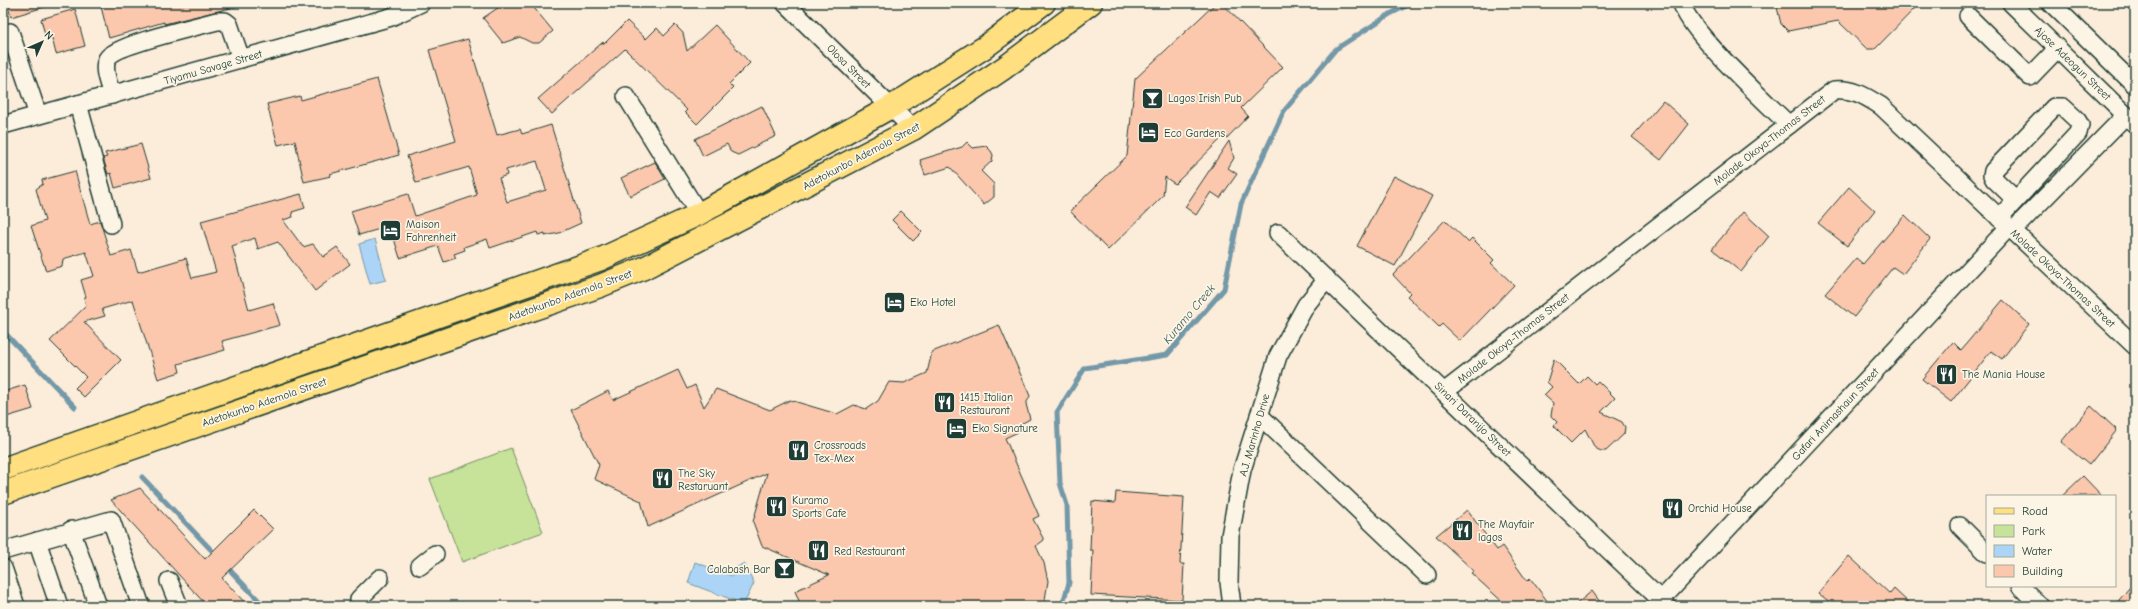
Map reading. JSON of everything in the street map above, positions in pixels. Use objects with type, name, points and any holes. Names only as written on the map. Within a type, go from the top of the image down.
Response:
[{"type":"main road","name":"Adetokunbo Ademola Street","points":[[3,469],[601,259],[699,214],[891,107],[985,47],[1044,3]]},
{"type":"main road","name":"Adetokunbo Ademola Street","points":[[3,493],[600,286],[644,268],[913,130],[1004,68],[1091,3]]},
{"type":"street","name":"Tiyamu Savage Street","points":[[3,125],[391,17],[421,3]]},
{"type":"street","name":"Olosa Street","points":[[785,3],[913,130]]},
{"type":"street","points":[[1682,3],[1692,23],[1717,53],[1789,125]]},
{"type":"street","name":"Ajose Adeogun Street","points":[[2011,3],[2131,119]]},
{"type":"street","points":[[2051,3],[2133,78]]},
{"type":"street","points":[[1968,16],[2030,77],[2058,48]]},
{"type":"street","points":[[112,95],[105,69],[107,59],[112,53],[128,46],[217,21],[225,21],[229,24],[241,59]]},
{"type":"street","points":[[10,32],[38,115]]},
{"type":"street","name":"Molade Okoya-Thomas Street","points":[[1444,392],[1834,90],[1846,89],[1861,93],[1880,106],[2010,222],[2135,346]]},
{"type":"street","points":[[626,96],[699,214]]},
{"type":"street","points":[[78,104],[111,224]]},
{"type":"street","points":[[2010,222],[2016,200],[2078,133],[2080,125],[2077,120],[2063,107],[2054,107],[1993,171],[1992,176],[1994,179],[2016,200]]},
{"type":"street","points":[[2010,222],[2131,119]]},
{"type":"street","name":"Gafari Animashaun Street","points":[[1664,603],[2010,222]]},
{"type":"street","name":"Sinari Daranijo Street","points":[[1278,233],[1664,603]]},
{"type":"street","name":"A.J. Marinho Drive","points":[[1232,606],[1229,582],[1230,536],[1242,470],[1278,356],[1306,306],[1327,279]]},
{"type":"street","points":[[1259,415],[1427,574]]},
{"type":"street","points":[[3,551],[71,530],[111,520],[141,606]]},
{"type":"street","points":[[1960,526],[1986,552]]},
{"type":"street","points":[[71,530],[98,606]]},
{"type":"street","points":[[37,541],[59,606]]},
{"type":"street","points":[[420,566],[435,554]]},
{"type":"street","points":[[3,568],[16,606]]},
{"type":"street","points":[[359,599],[380,578]]},
{"type":"street","points":[[169,581],[179,606]]},
{"type":"street","points":[[2021,587],[2040,606]]},
{"type":"green space","points":[[511,448],[543,532],[462,562],[430,479]]},
{"type":"water","points":[[375,239],[386,280],[370,284],[359,244]]},
{"type":"water","points":[[695,562],[732,576],[739,573],[736,568],[744,563],[754,583],[744,604],[688,583]]},
{"type":"building","points":[[7,3],[48,3],[48,6],[11,17]]},
{"type":"building","points":[[100,3],[238,3],[239,6],[164,24],[164,22],[109,38]]},
{"type":"building","points":[[505,3],[530,3],[553,31],[539,43],[532,43],[520,37],[503,43],[483,18]]},
{"type":"building","points":[[1216,3],[1222,3],[1283,67],[1241,108],[1248,116],[1227,138],[1224,136],[1175,184],[1165,177],[1163,196],[1108,250],[1070,211],[1127,156],[1135,79]]},
{"type":"building","points":[[1776,3],[1920,3],[1875,49],[1867,49],[1838,21],[1788,31],[1781,24]]},
{"type":"building","points":[[75,9],[85,46],[56,54],[52,38],[46,39],[41,19]]},
{"type":"building","points":[[627,21],[646,39],[657,28],[664,36],[675,25],[683,33],[687,51],[715,25],[750,63],[729,84],[733,88],[697,124],[685,112],[687,110],[625,49],[552,114],[538,99],[603,42],[604,44]]},
{"type":"building","points":[[468,39],[497,135],[520,129],[522,134],[551,125],[581,223],[559,233],[545,236],[545,233],[538,235],[537,232],[490,248],[487,239],[464,247],[465,250],[454,254],[456,258],[444,262],[438,246],[400,258],[390,226],[359,235],[351,211],[408,194],[415,216],[477,195],[469,167],[416,183],[407,156],[456,141],[429,50]],"holes":[[[537,161],[546,190],[507,202],[499,178],[507,175],[506,170]]]},
{"type":"building","points":[[377,79],[399,155],[330,174],[331,176],[304,182],[295,141],[278,145],[267,104],[300,96],[301,100]]},
{"type":"building","points":[[1663,101],[1689,124],[1661,160],[1632,137]]},
{"type":"building","points":[[762,106],[776,136],[738,155],[731,152],[727,144],[703,156],[695,139]]},
{"type":"building","points":[[1229,141],[1234,158],[1228,168],[1237,174],[1220,198],[1211,192],[1196,215],[1185,207]]},
{"type":"building","points":[[967,142],[973,148],[986,146],[993,155],[992,161],[981,171],[994,184],[994,197],[984,205],[950,167],[925,175],[920,160],[962,147]]},
{"type":"building","points":[[141,144],[151,178],[115,188],[111,173],[108,174],[103,158],[107,157],[105,153]]},
{"type":"building","points":[[655,162],[665,179],[630,196],[621,178]]},
{"type":"building","points":[[75,171],[90,224],[100,221],[111,256],[131,250],[138,272],[186,258],[192,278],[216,272],[201,221],[301,194],[305,208],[292,212],[293,217],[283,220],[303,247],[313,244],[323,257],[337,247],[350,264],[315,291],[278,242],[258,249],[255,238],[232,246],[249,310],[273,303],[280,325],[222,341],[225,350],[178,364],[180,372],[158,379],[133,300],[102,309],[105,316],[84,322],[121,360],[84,397],[75,388],[86,377],[50,341],[86,306],[84,298],[86,297],[81,280],[94,276],[86,252],[63,259],[62,266],[46,271],[31,226],[45,221],[36,189],[43,184],[42,180]]},
{"type":"building","points":[[1394,176],[1432,196],[1395,266],[1357,246]]},
{"type":"building","points":[[1849,187],[1875,211],[1847,246],[1818,223]]},
{"type":"building","points":[[901,211],[922,232],[913,241],[892,220]]},
{"type":"building","points":[[1743,212],[1769,236],[1741,272],[1712,249]]},
{"type":"building","points":[[1905,215],[1930,239],[1903,274],[1893,267],[1854,317],[1825,294],[1856,258],[1863,264]]},
{"type":"building","points":[[1445,220],[1468,242],[1472,238],[1494,260],[1491,263],[1514,285],[1460,341],[1442,324],[1439,327],[1407,296],[1410,293],[1393,275]]},
{"type":"building","points":[[2003,300],[2029,324],[2002,359],[1991,351],[1951,402],[1922,379],[1953,342],[1961,350]]},
{"type":"building","name":"Eko Hotel","points":[[999,325],[1030,396],[1026,404],[1030,419],[1017,426],[1018,432],[1005,438],[1039,516],[1033,519],[1044,540],[1036,546],[1044,563],[1048,581],[1044,606],[801,606],[795,591],[829,575],[762,546],[753,522],[767,473],[648,527],[641,501],[594,479],[599,465],[571,410],[608,391],[613,400],[678,370],[687,389],[695,385],[704,407],[716,389],[770,410],[790,400],[837,414],[854,405],[866,409],[878,401],[889,382],[904,383],[927,373],[932,352]]},
{"type":"building","points":[[1554,359],[1579,384],[1587,376],[1595,384],[1598,381],[1615,398],[1601,412],[1622,422],[1625,427],[1624,434],[1606,451],[1601,451],[1595,448],[1585,429],[1571,443],[1554,426],[1557,422],[1551,416],[1553,403],[1544,395],[1552,387],[1547,382]]},
{"type":"building","points":[[25,385],[33,409],[3,418],[3,392]]},
{"type":"building","points":[[2091,406],[2117,430],[2089,465],[2061,442]]},
{"type":"building","points":[[2083,476],[2101,495],[2063,495]]},
{"type":"building","points":[[140,488],[205,559],[254,510],[273,529],[222,578],[248,606],[207,606],[111,500]]},
{"type":"building","points":[[1116,492],[1184,497],[1180,564],[1184,564],[1182,600],[1091,595],[1093,550],[1090,550],[1092,501],[1115,503]]},
{"type":"building","points":[[1467,510],[1497,550],[1502,546],[1527,581],[1530,578],[1551,606],[1507,606],[1471,573],[1474,571],[1436,536]]},
{"type":"building","points":[[1849,556],[1890,594],[1894,589],[1912,606],[1835,606],[1818,593]]},
{"type":"building","points":[[2135,581],[2135,606],[2114,606]]},
{"type":"building","points":[[1592,591],[1603,606],[1574,606]]},
{"type":"waterway","name":"Kuramo Creek","points":[[1062,606],[1069,583],[1067,505],[1060,483],[1057,412],[1085,368],[1167,355],[1224,289],[1241,204],[1284,111],[1336,49],[1390,14],[1412,3]]},
{"type":"waterway","points":[[3,331],[75,407]]},
{"type":"waterway","points":[[142,477],[217,556]]},
{"type":"waterway","points":[[226,566],[264,606]]},
{"type":"place","name":"Lagos Irish Pub","points":[[1153,98]]},
{"type":"place","name":"Eco Gardens","points":[[1149,133]]},
{"type":"place","name":"Maison Fahrenheit","points":[[390,230]]},
{"type":"place","name":"Eko Hotel","points":[[895,302]]},
{"type":"place","name":"The Mania House","points":[[1947,374]]},
{"type":"place","name":"1415 Italian Restaurant","points":[[945,403]]},
{"type":"place","name":"Eko Signature","points":[[956,428]]},
{"type":"place","name":"Crossroads Tex-Mex","points":[[799,451]]},
{"type":"place","name":"The Sky Restaruant","points":[[662,479]]},
{"type":"place","name":"Kuramo Sports Cafe","points":[[776,506]]},
{"type":"place","name":"Orchid House","points":[[1672,508]]},
{"type":"place","name":"The Mayfair lagos","points":[[1463,530]]},
{"type":"place","name":"Red Restaurant","points":[[819,551]]},
{"type":"place","name":"Calabash Bar","points":[[785,569]]}]
